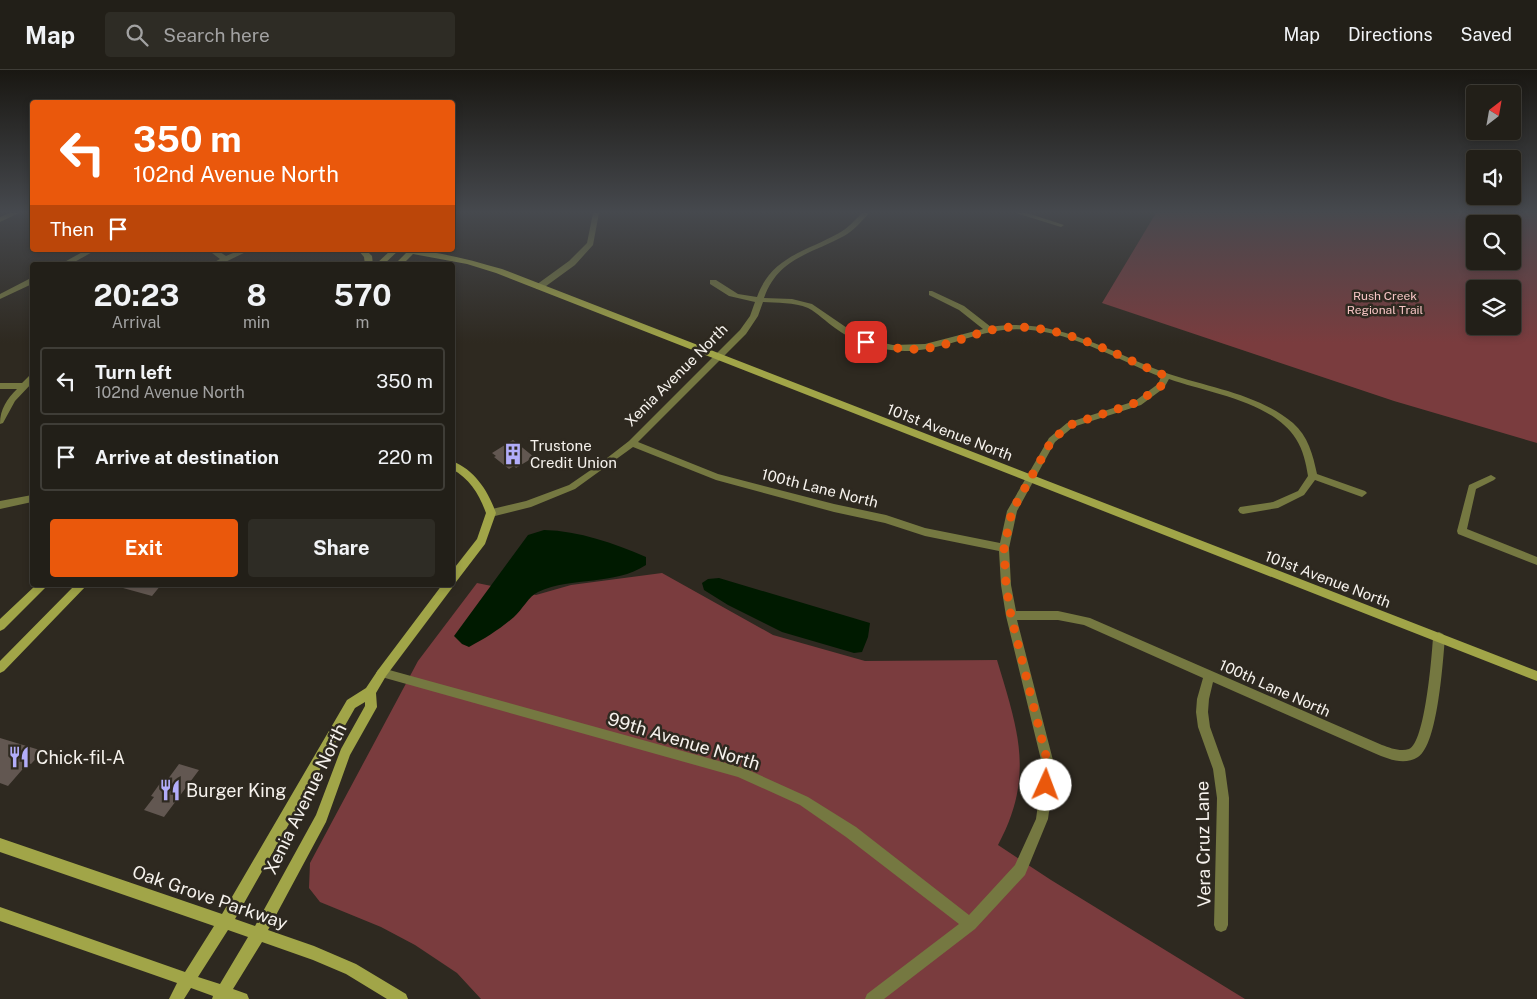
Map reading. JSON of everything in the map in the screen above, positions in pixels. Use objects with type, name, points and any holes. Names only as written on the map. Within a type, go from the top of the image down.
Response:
[{"type":"street","points":[[222,256],[226,259]]},
{"type":"street","points":[[220,262],[232,256]]},
{"type":"street","name":"101st Avenue North","points":[[441,256],[499,271],[1537,676]]},
{"type":"street","points":[[539,287],[572,263],[578,256]]},
{"type":"street","name":"Xenia Avenue North","points":[[492,512],[528,504],[572,488],[632,443],[720,357],[754,316],[762,298],[765,284],[786,262],[796,256]]},
{"type":"street","points":[[0,297],[30,282]]},
{"type":"street","points":[[713,282],[726,293],[739,297],[792,301],[810,307],[850,335],[866,342],[892,348],[919,349],[935,346],[988,329],[1018,327],[1050,330],[1080,339],[1166,376],[1239,396],[1256,403],[1291,427],[1307,450],[1313,476],[1301,492],[1275,505],[1243,510]]},
{"type":"street","points":[[932,293],[974,316],[988,329]]},
{"type":"street","points":[[872,999],[970,924],[1020,870],[1042,819],[1049,768],[1011,616],[1006,585],[1004,548],[1012,511],[1052,440],[1070,425],[1138,402],[1161,386],[1166,376]]},
{"type":"street","points":[[0,421],[12,399],[22,386],[30,380]]},
{"type":"street","points":[[0,386],[22,386]]},
{"type":"street","points":[[1278,417],[1288,412]]},
{"type":"street","name":"100th Lane North","points":[[632,443],[716,477],[834,508],[886,519],[925,532],[1004,548]]},
{"type":"street","points":[[455,466],[464,470],[483,490],[492,512],[481,541],[455,575]]},
{"type":"street","points":[[1313,476],[1362,493]]},
{"type":"street","points":[[1490,478],[1472,487],[1462,531],[1537,561]]},
{"type":"street","points":[[0,504],[30,499]]},
{"type":"street","points":[[0,626],[40,587]]},
{"type":"street","points":[[0,668],[80,587]]},
{"type":"street","name":"Xenia Avenue North","points":[[176,999],[224,922],[351,704],[370,692],[446,587]]},
{"type":"street","name":"100th Lane North","points":[[1011,616],[1048,614],[1073,617],[1378,749],[1400,756],[1417,752],[1421,746],[1434,695],[1439,637]]},
{"type":"street","name":"99th Avenue North","points":[[382,673],[740,772],[812,806],[851,832],[970,924]]},
{"type":"street","name":"Vera Cruz Lane","points":[[1209,676],[1202,712],[1204,726],[1219,769],[1223,791],[1221,925]]},
{"type":"street","name":"Xenia Avenue North","points":[[221,996],[259,933],[321,818],[345,753],[371,707],[370,692]]},
{"type":"street","name":"Oak Grove Parkway","points":[[0,844],[314,953],[352,969],[401,999]]},
{"type":"street","points":[[0,914],[188,981],[221,996],[242,999]]},
{"type":"green space","name":"Rush Creek Regional Trail","points":[[1130,256],[1466,256],[1466,270],[1521,270],[1521,256],[1537,256],[1537,443],[1394,401],[1102,303]]},
{"type":"green space","points":[[662,573],[773,635],[865,661],[997,660],[1011,709],[1019,753],[1016,797],[1009,820],[998,845],[1051,880],[1245,999],[481,999],[457,973],[415,945],[381,927],[320,902],[309,888],[310,863],[418,661],[477,583],[536,595],[571,585]]},
{"type":"shaded area","points":[[544,530],[583,535],[609,543],[646,557],[646,565],[634,572],[621,576],[565,584],[538,592],[514,617],[487,637],[469,647],[462,644],[454,636],[528,535]]},
{"type":"shaded area","points":[[719,578],[870,623],[868,637],[862,652],[854,653],[782,632],[728,605],[704,590],[702,583],[708,579]]},
{"type":"building","name":"Trustone Credit Union","points":[[513,440],[534,457],[516,468],[514,466],[509,469],[494,457],[496,456],[492,453]]},
{"type":"building","points":[[123,587],[159,587],[152,596]]},
{"type":"building","name":"Chick-fil-A","points":[[0,738],[43,751],[31,764],[28,763],[8,786],[0,783]]},
{"type":"building","name":"Burger King","points":[[179,764],[199,770],[164,817],[144,810],[154,797],[151,796],[161,782],[165,783]]},
{"type":"place","name":"Trustone Credit Union","points":[[513,454]]},
{"type":"place","name":"Chick-fil-A","points":[[19,757]]},
{"type":"place","name":"Burger King","points":[[170,790]]},
{"type":"route","points":[[866,342],[892,348],[919,349],[964,338],[988,329],[1018,327],[1050,330],[1080,339],[1166,376],[1161,386],[1154,393],[1138,402],[1070,425],[1052,440],[1012,511],[1004,548],[1006,585],[1011,616],[1049,768],[1046,785]]}]
